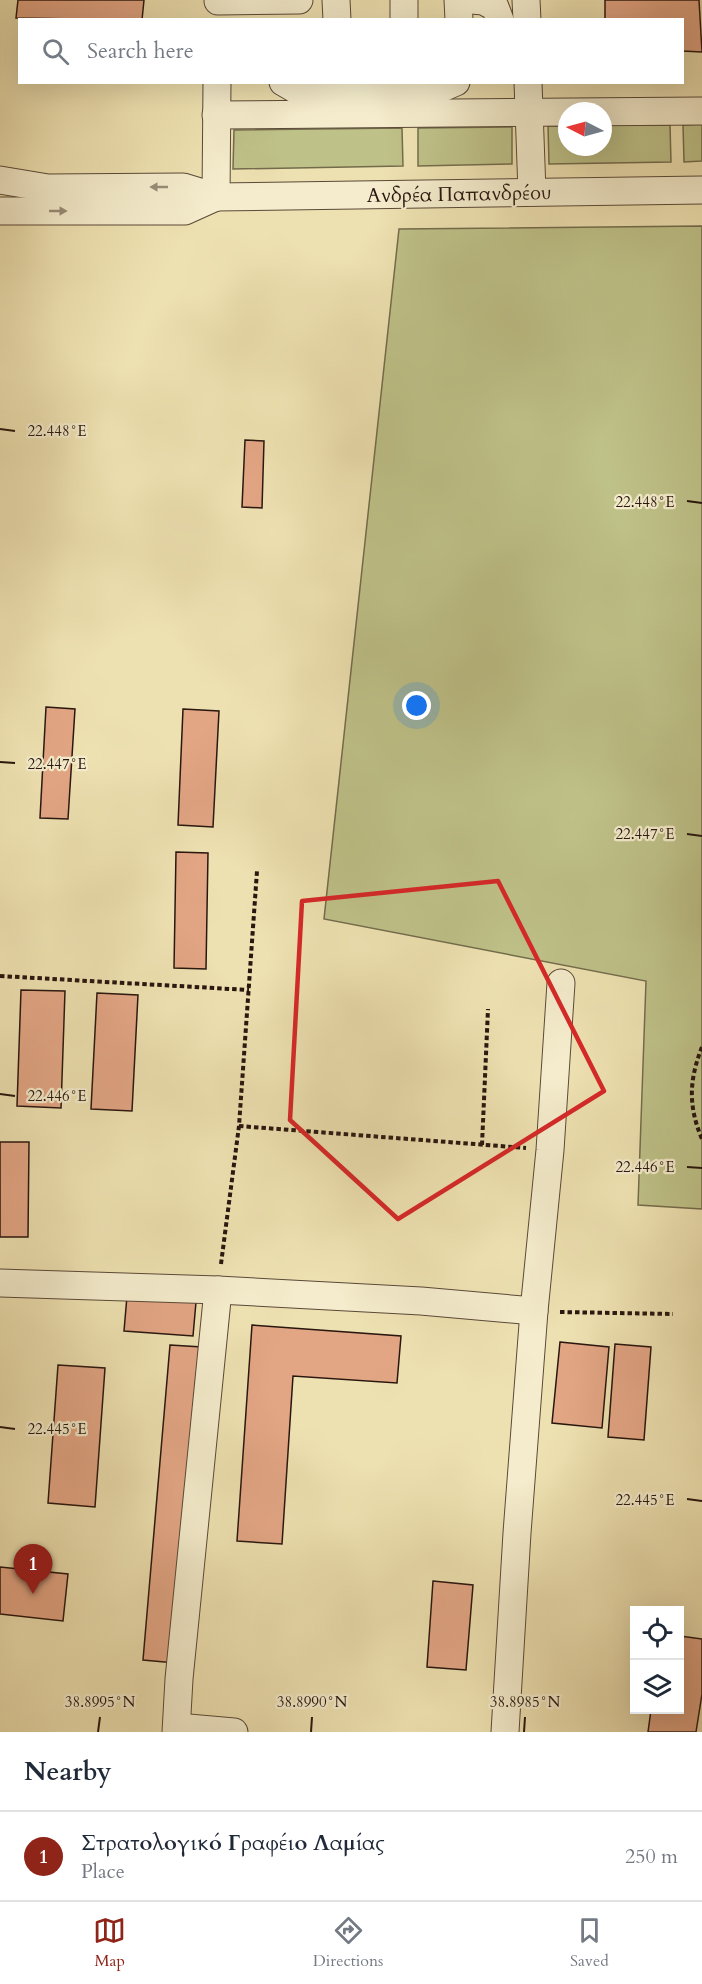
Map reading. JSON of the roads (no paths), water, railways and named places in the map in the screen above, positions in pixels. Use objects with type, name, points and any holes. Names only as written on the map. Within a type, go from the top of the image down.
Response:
[{"type":"street","points":[[218,7],[299,0]]},
{"type":"street","points":[[336,0],[336,18]]},
{"type":"street","points":[[404,0],[404,18]]},
{"type":"street","points":[[458,0],[459,18]]},
{"type":"street","points":[[472,0],[483,1],[495,8],[499,18]]},
{"type":"street","points":[[526,0],[526,18]]},
{"type":"street","points":[[277,1],[277,18]]},
{"type":"street","points":[[216,197],[217,84]]},
{"type":"street","points":[[286,84],[295,89],[407,85],[442,88],[451,84]]},
{"type":"street","points":[[528,84],[532,192]]},
{"type":"street","points":[[216,115],[702,111]]},
{"type":"street","name":"Ανδρέα Παπανδρέου","points":[[0,180],[48,188],[183,187],[216,197],[702,190]]},
{"type":"street","name":"Ανδρέα Παπανδρέου","points":[[0,211],[185,211],[216,197]]},
{"type":"street","points":[[505,1732],[534,1311],[550,1150],[561,983]]},
{"type":"street","points":[[0,1283],[218,1290],[420,1301],[534,1311]]},
{"type":"street","points":[[218,1290],[178,1679],[177,1730],[234,1732]]},
{"type":"place","name":"Στρατολογικό Γραφέιο Λαμίας","points":[[33,1594]]}]
